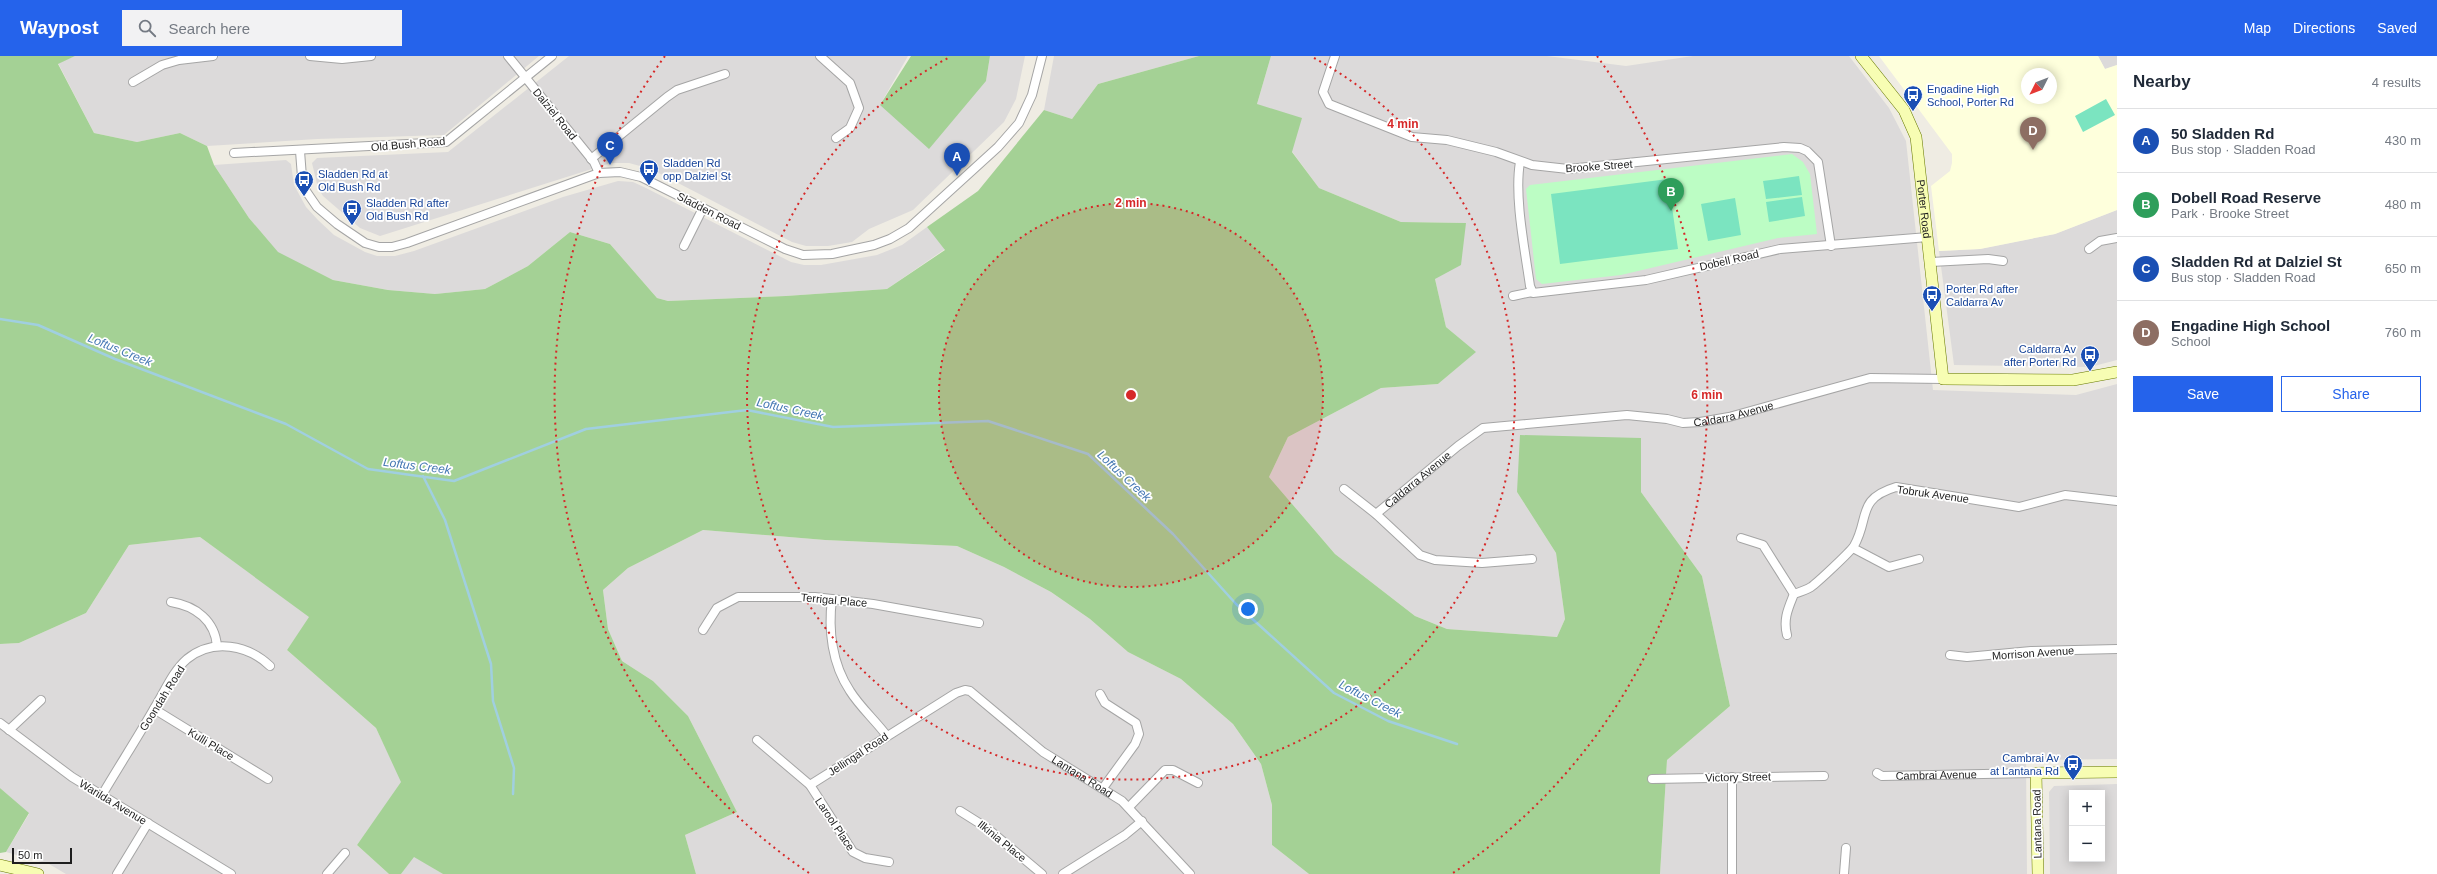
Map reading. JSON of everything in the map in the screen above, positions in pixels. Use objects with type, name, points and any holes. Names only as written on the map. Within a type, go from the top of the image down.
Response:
[{"type":"street","points":[[133,82],[162,65],[179,60],[213,56]]},
{"type":"street","points":[[310,56],[342,59],[371,56]]},
{"type":"street","name":"Dalziel Road","points":[[508,56],[591,159],[599,173]]},
{"type":"street","name":"Old Bush Road","points":[[234,154],[446,142],[526,79],[552,56]]},
{"type":"street","points":[[820,56],[850,83],[859,108],[850,128],[836,138]]},
{"type":"street","name":"Sladden Road","points":[[300,151],[302,177],[311,199],[353,236],[379,247],[407,243],[599,173],[620,172],[633,174],[785,249],[803,255],[832,254],[890,240],[923,216],[1009,135],[1026,109],[1042,56]]},
{"type":"street","name":"Brooke Street","points":[[1335,56],[1322,92],[1329,104],[1412,137],[1461,143],[1496,152],[1520,162],[1572,169],[1784,147],[1800,148],[1813,156],[1820,168],[1831,246]]},
{"type":"street","name":"Porter Road","points":[[1861,56],[1904,110],[1912,126],[1918,151],[1943,379]]},
{"type":"street","points":[[591,159],[667,96],[677,90],[725,74]]},
{"type":"street","points":[[1520,162],[1518,173],[1521,212],[1532,292]]},
{"type":"street","points":[[684,246],[703,208]]},
{"type":"street","name":"Dobell Road","points":[[1513,296],[1532,292],[1545,293],[1622,284],[1780,249],[1928,237]]},
{"type":"street","points":[[2089,249],[2100,242],[2117,238]]},
{"type":"street","points":[[1931,262],[1988,258],[2003,261]]},
{"type":"street","name":"Caldarra Avenue","points":[[1376,514],[1458,446],[1483,428],[1627,415],[1667,419],[1683,423],[1700,422],[1729,417],[1870,378],[2073,380],[2090,379],[2117,372]]},
{"type":"street","name":"Tobruk Avenue","points":[[1853,548],[1863,513],[1870,502],[1878,495],[1896,487],[2020,507],[2065,495],[2117,501]]},
{"type":"street","points":[[1344,489],[1376,514],[1420,555],[1435,560],[1482,563],[1532,558]]},
{"type":"street","points":[[1741,538],[1763,545],[1794,594]]},
{"type":"street","points":[[1787,635],[1784,625],[1786,612],[1794,594],[1812,586],[1853,548],[1889,567],[1919,559]]},
{"type":"street","name":"Terrigal Place","points":[[703,630],[717,608],[738,597],[815,597],[979,623]]},
{"type":"street","points":[[832,599],[830,616],[831,633],[839,668],[850,691],[886,736]]},
{"type":"street","points":[[172,602],[185,604],[202,615],[214,629],[217,646]]},
{"type":"street","name":"Goondah Road","points":[[102,795],[180,667],[188,659],[196,653],[217,646],[243,649],[262,658],[270,666]]},
{"type":"street","name":"Morrison Avenue","points":[[1950,655],[1967,657],[2031,651],[2117,649]]},
{"type":"street","name":"Jellingal Road","points":[[810,785],[956,692],[966,690]]},
{"type":"street","name":"Lantana Road","points":[[966,690],[975,694],[1043,752],[1103,788],[1129,807],[1190,874]]},
{"type":"street","points":[[1100,694],[1105,703],[1136,723],[1139,734],[1135,744],[1103,788]]},
{"type":"street","points":[[9,730],[41,700]]},
{"type":"street","name":"Kulli Place","points":[[154,709],[268,779]]},
{"type":"street","name":"Warilda Avenue","points":[[0,723],[57,767],[231,874]]},
{"type":"street","points":[[757,740],[810,785]]},
{"type":"street","points":[[1129,807],[1165,770],[1173,770],[1198,783]]},
{"type":"street","name":"Cambrai Avenue","points":[[1877,773],[1882,776],[2117,772]]},
{"type":"street","name":"Lantana Road","points":[[2036,773],[2038,874]]},
{"type":"street","name":"Victory Street","points":[[1652,779],[1824,776]]},
{"type":"street","points":[[1732,777],[1732,874]]},
{"type":"street","name":"Larool Place","points":[[810,785],[853,852],[865,858],[889,862]]},
{"type":"street","name":"Ilkinia Place","points":[[960,811],[987,828],[1042,874]]},
{"type":"street","points":[[1063,874],[1125,835],[1142,821]]},
{"type":"street","points":[[117,874],[148,823]]},
{"type":"street","points":[[1844,874],[1846,848]]},
{"type":"street","points":[[327,874],[345,853]]},
{"type":"street","points":[[0,865],[38,874]]},
{"type":"shaded area","points":[[75,56],[539,56],[444,135],[317,139],[207,146],[180,133],[137,142],[94,133],[58,63]]},
{"type":"shaded area","points":[[569,56],[908,56],[880,105],[986,81],[990,56],[1025,56],[1016,99],[1004,122],[913,210],[869,229],[852,242],[828,246],[806,246],[792,242],[651,169],[629,163],[611,163],[380,236],[360,228],[323,196],[318,188],[312,163],[317,158],[448,152]]},
{"type":"shaded area","points":[[1054,56],[1199,56],[1098,84],[1072,119],[1044,110]]},
{"type":"shaded area","points":[[1271,56],[1547,56],[1626,66],[1693,56],[1849,56],[1889,108],[1906,141],[1933,390],[2076,395],[2117,384],[2117,759],[2026,760],[2027,874],[1660,874],[1667,760],[1730,706],[1702,576],[1641,492],[1641,438],[1517,492],[1556,553],[1565,619],[1557,637],[1447,629],[1415,616],[1335,554],[1269,477],[1288,437],[1381,388],[1438,384],[1475,352],[1446,327],[1435,279],[1466,223],[1401,222],[1319,188],[1257,104]]},
{"type":"shaded area","points":[[1879,56],[2098,56],[2105,69],[2117,65],[2117,210],[2055,234],[1980,249],[1939,251],[1931,186],[1950,171],[1952,154]]},
{"type":"shaded area","points":[[2098,56],[2117,56],[2117,65],[2105,69]]},
{"type":"shaded area","points":[[286,160],[291,164],[294,185],[306,207],[318,220],[334,235],[365,252],[377,256],[395,256],[414,251],[563,197],[618,181],[633,182],[791,262],[804,265],[821,265],[877,255],[902,245],[927,227],[945,249],[887,289],[786,296],[668,301],[657,298],[610,244],[570,232],[528,266],[485,289],[435,294],[388,290],[333,280],[278,253],[249,218],[214,165]]},
{"type":"shaded area","points":[[2117,210],[2117,360],[2090,367],[1954,365],[1939,251],[1980,249],[2055,234]]},
{"type":"shaded area","points":[[703,530],[825,540],[957,546],[1004,567],[1051,592],[1090,619],[1128,652],[1181,679],[1233,724],[1261,764],[1272,805],[1272,845],[1309,874],[696,874],[685,835],[737,812],[688,716],[653,681],[622,661],[608,629],[603,590],[628,568]]},
{"type":"shaded area","points":[[200,537],[310,617],[287,650],[376,728],[402,782],[357,845],[389,874],[66,874],[49,864],[6,852],[29,814],[0,788],[0,644],[19,643],[86,613],[129,545]]},
{"type":"shaded area","points":[[2117,784],[2117,874],[2050,874],[2049,792],[2054,786]]},
{"type":"shaded area","points":[[414,856],[443,874],[401,874]]},
{"type":"green space","points":[[0,56],[75,56],[58,64],[94,133],[137,142],[180,133],[207,146],[214,165],[249,218],[278,252],[333,280],[388,290],[435,294],[485,289],[528,266],[570,232],[610,244],[657,298],[668,301],[786,296],[887,289],[945,250],[927,227],[978,191],[1044,110],[1072,119],[1098,84],[1199,56],[1271,56],[1257,104],[1302,118],[1292,152],[1319,188],[1401,222],[1466,223],[1461,265],[1435,279],[1446,327],[1476,352],[1438,384],[1381,388],[1288,437],[1269,477],[1335,554],[1415,616],[1447,629],[1557,637],[1565,619],[1556,553],[1517,492],[1520,435],[1641,438],[1641,492],[1702,576],[1730,706],[1667,760],[1660,874],[1309,874],[1272,845],[1272,805],[1261,764],[1233,724],[1181,679],[1128,652],[1090,619],[1051,592],[1004,567],[957,546],[825,540],[703,530],[628,568],[603,590],[608,629],[622,661],[653,681],[688,716],[737,812],[685,835],[696,874],[443,874],[414,857],[401,874],[389,874],[357,845],[401,782],[376,728],[287,650],[309,617],[200,537],[129,545],[86,613],[19,643],[0,644]]},
{"type":"green space","points":[[911,56],[990,56],[986,81],[929,149],[880,105]]},
{"type":"green space","points":[[2106,99],[2115,115],[2083,132],[2075,116]]},
{"type":"green space","points":[[1792,154],[1803,162],[1810,174],[1817,234],[1778,238],[1621,275],[1542,284],[1536,279],[1526,189],[1530,185]]},
{"type":"green space","points":[[1799,176],[1802,195],[1766,199],[1763,181]]},
{"type":"green space","points":[[1668,179],[1678,249],[1560,264],[1551,194]]},
{"type":"green space","points":[[1802,197],[1805,216],[1769,222],[1766,202]]},
{"type":"green space","points":[[1735,198],[1741,235],[1708,241],[1701,204]]},
{"type":"green space","points":[[0,788],[29,813],[6,852],[0,853]]},
{"type":"waterway","name":"Loftus Creek","points":[[0,319],[38,325],[115,359],[286,424],[368,469],[454,481],[586,429],[747,410],[833,427],[988,421],[1088,454],[1173,534],[1236,604],[1334,693],[1388,721],[1457,744]]},
{"type":"waterway","points":[[423,476],[445,520],[491,664],[493,701],[514,768],[513,794]]},
{"type":"place","name":"Engadine High School, Porter Rd","points":[[1913,112]]},
{"type":"place","name":"Engadine High School","points":[[2033,150]]},
{"type":"place","name":"Sladden Rd at Dalziel St","points":[[610,165]]},
{"type":"place","name":"50 Sladden Rd","points":[[957,176]]},
{"type":"place","name":"Sladden Rd opp Dalziel St","points":[[649,186]]},
{"type":"place","name":"Sladden Rd at Old Bush Rd","points":[[304,197]]},
{"type":"place","name":"Dobell Road Reserve","points":[[1671,211]]},
{"type":"place","name":"Sladden Rd after Old Bush Rd","points":[[352,226]]},
{"type":"place","name":"Porter Rd after Caldarra Av","points":[[1932,312]]},
{"type":"place","name":"Caldarra Av after Porter Rd","points":[[2090,372]]},
{"type":"place","name":"Cambrai Av at Lantana Rd","points":[[2073,781]]}]
